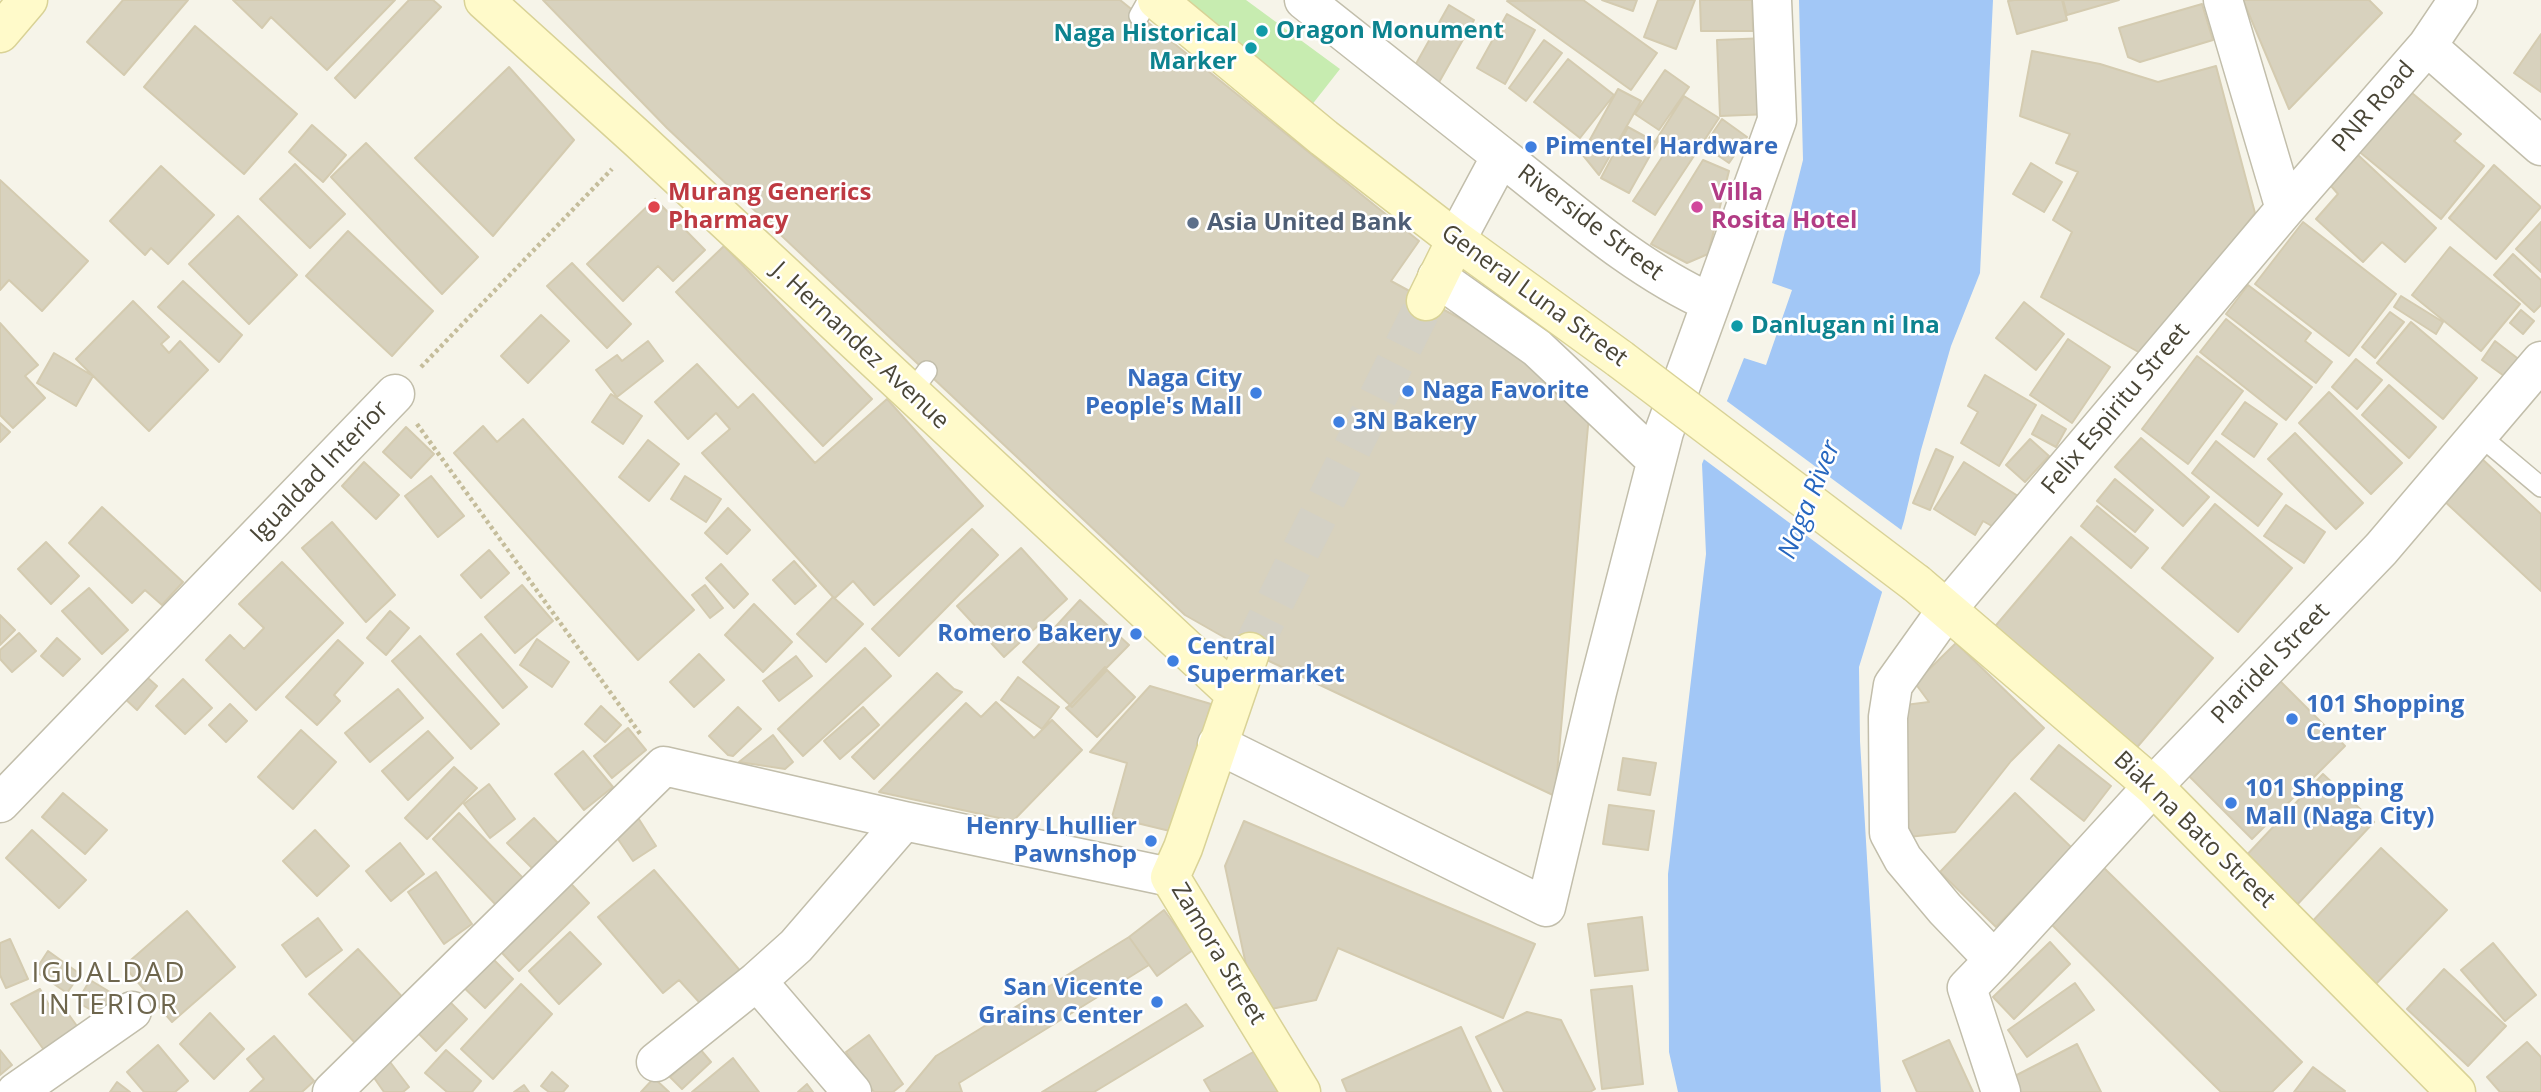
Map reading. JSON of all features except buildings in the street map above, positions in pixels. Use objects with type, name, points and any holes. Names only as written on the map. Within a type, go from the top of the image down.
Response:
[{"type":"main road","points":[[0,33],[28,0]]},
{"type":"main road","name":"J. Hernandez Avenue","points":[[484,0],[639,140],[918,383],[1234,693]]},
{"type":"main road","name":"General Luna Street","points":[[1148,5],[1917,584]]},
{"type":"main road","points":[[1432,289],[1457,240]]},
{"type":"main road","name":"Biak na Bato Street","points":[[1917,584],[2153,786],[2456,1092]]},
{"type":"main road","name":"Zamora Street","points":[[1250,652],[1183,848],[1170,877],[1301,1092]]},
{"type":"street","points":[[1304,0],[1501,156]]},
{"type":"street","points":[[1217,744],[1546,907],[1597,692],[1664,432],[1777,120],[1772,0]]},
{"type":"street","points":[[2223,0],[2285,209]]},
{"type":"street","name":"PNR Road","points":[[2285,209],[2427,46],[2458,0]]},
{"type":"street","points":[[2427,46],[2541,146]]},
{"type":"street","name":"Riverside Street","points":[[1457,240],[1501,156],[1638,263],[1678,288],[1711,303]]},
{"type":"street","name":"Felix Espiritu Street","points":[[1994,960],[1945,909],[1903,859],[1889,833],[1888,717],[1893,685],[1948,608],[2285,209]]},
{"type":"street","points":[[1432,289],[1537,348],[1656,460]]},
{"type":"street","name":"Plaridel Street","points":[[2001,1092],[1967,988],[2153,786],[2381,549],[2541,361]]},
{"type":"street","name":"Igualdad Interior","points":[[0,803],[395,394]]},
{"type":"street","points":[[332,1092],[664,766],[904,821],[1170,877]]},
{"type":"street","points":[[656,1062],[796,946],[904,821]]},
{"type":"street","points":[[757,981],[852,1092]]},
{"type":"street","points":[[16,1092],[132,1011]]},
{"type":"lane","points":[[2479,435],[2541,487]]},
{"type":"path","name":"Igualdad Interior","points":[[395,394],[639,140]]},
{"type":"path","points":[[395,394],[664,766]]},
{"type":"green space","points":[[1183,0],[1246,0],[1340,69],[1311,106]]},
{"type":"water","name":"Naga River","points":[[1799,0],[1993,0],[1980,273],[1951,346],[1904,521],[1859,667],[1860,741],[1881,1092],[1678,1092],[1669,1052],[1668,874],[1706,554],[1702,464],[1744,358],[1766,365],[1792,290],[1772,283],[1803,160]]},
{"type":"pier","points":[[1724,399],[1904,532],[1885,594],[1701,457]]},
{"type":"tunnel","points":[[1250,652],[1426,301]]},
{"type":"place","name":"Oragon Monument","points":[[1262,31]]},
{"type":"place","name":"Naga Historical Marker","points":[[1251,48]]},
{"type":"place","name":"Pimentel Hardware","points":[[1531,147]]},
{"type":"place","name":"Murang Generics Pharmacy","points":[[654,207]]},
{"type":"place","name":"Villa Rosita Hotel","points":[[1697,207]]},
{"type":"place","name":"Asia United Bank","points":[[1193,223]]},
{"type":"place","name":"Danlugan ni Ina","points":[[1737,326]]},
{"type":"place","name":"Naga Favorite","points":[[1408,391]]},
{"type":"place","name":"Naga City People's Mall","points":[[1256,393]]},
{"type":"place","name":"3N Bakery","points":[[1339,422]]},
{"type":"place","name":"Romero Bakery","points":[[1136,634]]},
{"type":"place","name":"Central Supermarket","points":[[1173,661]]},
{"type":"place","name":"101 Shopping Center","points":[[2292,719]]},
{"type":"place","name":"101 Shopping Mall (Naga City)","points":[[2231,803]]},
{"type":"place","name":"Henry Lhullier Pawnshop","points":[[1151,841]]},
{"type":"place","name":"San Vicente Grains Center","points":[[1157,1002]]},
{"type":"district","name":"IGUALDAD INTERIOR","points":[[109,990]]}]
